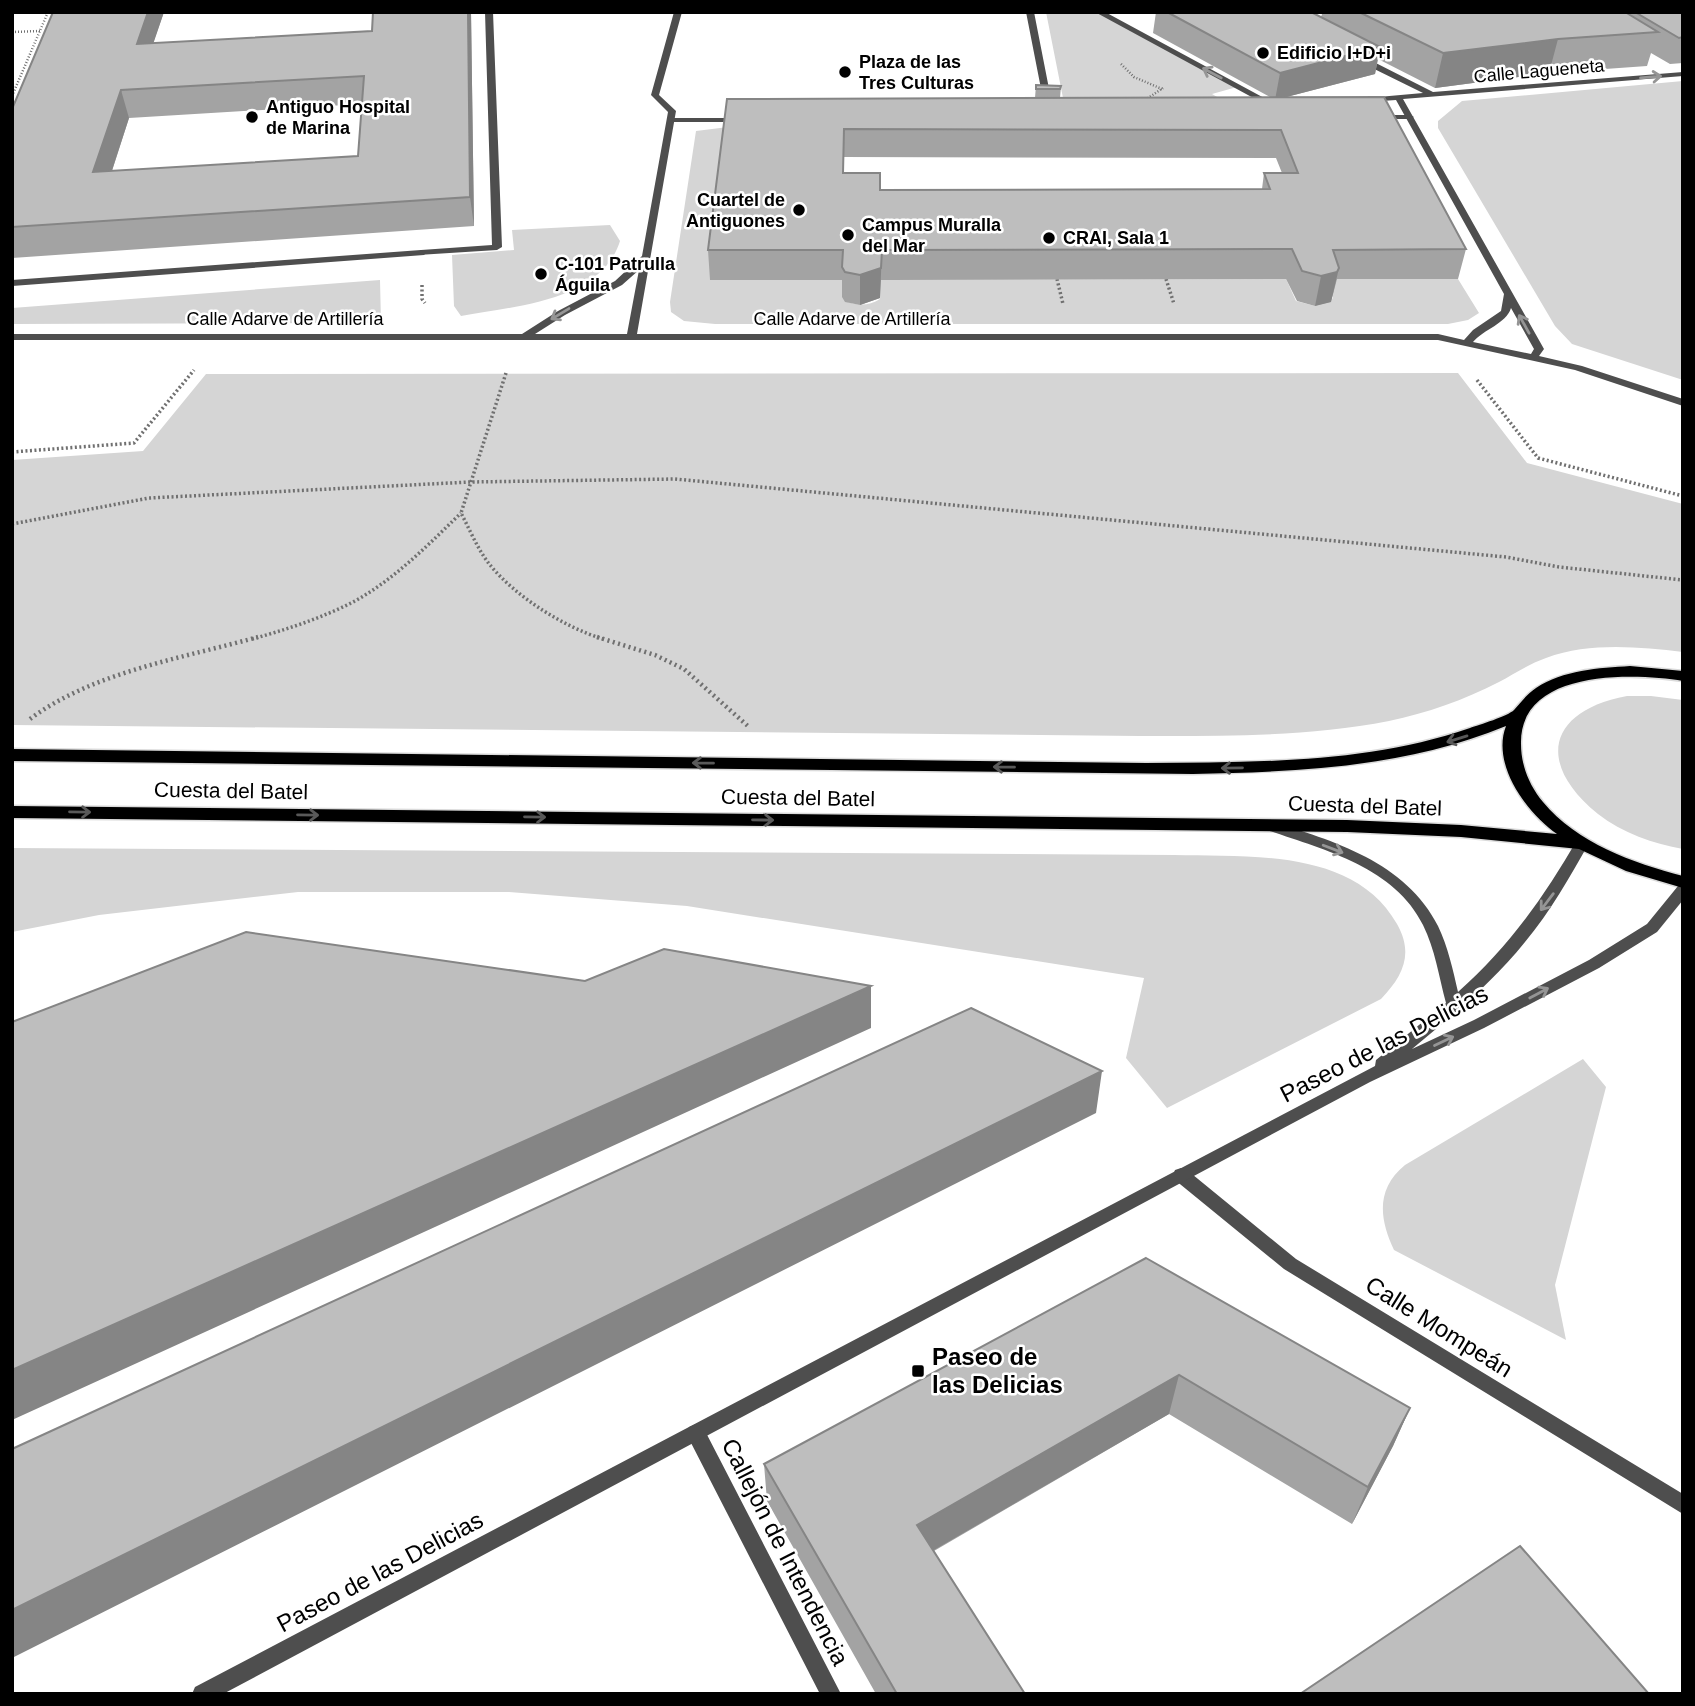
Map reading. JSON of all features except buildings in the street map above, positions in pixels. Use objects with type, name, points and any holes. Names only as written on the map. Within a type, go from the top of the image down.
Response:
[{"type":"main road","points":[[1683,676],[1648,671],[1591,673],[1546,688],[1530,701],[1520,714],[1513,728],[1511,744],[1519,777],[1544,812],[1582,843],[1631,868],[1683,882]]},
{"type":"main road","name":"Cuesta del Batel","points":[[12,755],[1146,769],[1260,767],[1338,761],[1413,751],[1472,734],[1520,714]]},
{"type":"main road","name":"Cuesta del Batel","points":[[12,812],[1407,828],[1582,843]]},
{"type":"street","points":[[12,283],[497,247],[489,12]]},
{"type":"street","points":[[632,337],[672,111],[655,95],[678,12]]},
{"type":"street","points":[[1031,12],[1051,118]]},
{"type":"street","points":[[1099,12],[1272,105],[1284,105]]},
{"type":"street","points":[[1136,32],[1148,29]]},
{"type":"street","points":[[1355,56],[1436,97]]},
{"type":"street","name":"Calle Lagueneta","points":[[1361,101],[1436,97],[1683,74]]},
{"type":"street","points":[[1399,99],[1539,349],[1534,357]]},
{"type":"street","points":[[1373,117],[1410,117]]},
{"type":"street","points":[[670,120],[752,120]]},
{"type":"street","points":[[524,337],[569,309],[607,292],[625,279],[640,262],[648,244]]},
{"type":"street","points":[[1468,342],[1477,329],[1492,323],[1506,312],[1509,302],[1506,290]]},
{"type":"street","name":"Calle Adarve de Artillería","points":[[12,337],[1438,337],[1578,368],[1683,403]]},
{"type":"street","points":[[1269,826],[1352,856],[1385,874],[1408,893],[1424,913],[1434,935],[1454,1005]]},
{"type":"street","name":"Paseo de las Delicias","points":[[1364,1078],[1454,1005],[1510,951],[1556,890],[1582,843]]},
{"type":"street","name":"Paseo de las Delicias","points":[[202,1694],[1364,1078],[1479,1024],[1594,964],[1652,928],[1683,890]]},
{"type":"street","name":"Calle Mompeán","points":[[1181,1175],[1290,1264],[1683,1506]]},
{"type":"street","name":"Callejón de Intendencia","points":[[696,1433],[831,1694]]},
{"type":"path","points":[[12,96],[48,12]]},
{"type":"path","points":[[12,32],[40,31]]},
{"type":"path","points":[[1057,279],[1064,308]]},
{"type":"path","points":[[1166,279],[1175,308]]},
{"type":"path","points":[[12,452],[134,443],[197,366]]},
{"type":"path","points":[[23,725],[50,704],[94,683],[281,631],[353,602],[407,565],[461,513],[506,373]]},
{"type":"path","points":[[1474,376],[1538,458],[1683,496]]},
{"type":"path","points":[[12,524],[149,498],[470,482],[675,479],[1493,556],[1559,567],[1683,580]]},
{"type":"path","points":[[461,513],[490,565],[534,605],[590,635],[655,655],[684,669],[755,732]]},
{"type":"shaded area","points":[[1046,12],[1099,12],[1237,87],[1212,94],[1243,112],[1063,98]]},
{"type":"shaded area","points":[[1683,81],[1683,380],[1572,344],[1555,326],[1438,128],[1438,121],[1462,101]]},
{"type":"shaded area","points":[[728,127],[843,280],[845,301],[854,304],[867,304],[880,299],[881,280],[1286,279],[1296,301],[1315,306],[1331,302],[1333,297],[1327,279],[1458,279],[1479,313],[1468,320],[1448,324],[715,324],[684,321],[671,312],[670,302],[696,131]]},
{"type":"shaded area","points":[[610,225],[620,241],[610,261],[595,277],[575,289],[530,304],[461,316],[454,306],[452,255],[514,250],[512,230]]},
{"type":"shaded area","points":[[380,280],[381,323],[12,324],[12,308]]},
{"type":"shaded area","points":[[1458,373],[1527,463],[1683,504],[1683,652],[1614,647],[1563,653],[1534,663],[1472,695],[1417,714],[1358,726],[1265,734],[1140,736],[12,725],[12,460],[143,451],[206,374]]},
{"type":"shaded area","points":[[1627,696],[1683,700],[1683,849],[1639,837],[1607,821],[1578,795],[1565,777],[1559,759],[1559,742],[1566,727],[1580,714],[1600,703]]},
{"type":"shaded area","points":[[12,848],[1174,855],[1266,858],[1327,869],[1354,881],[1378,899],[1397,924],[1405,945],[1405,955],[1400,973],[1381,999],[1167,1108],[1126,1058],[1144,978],[687,906],[509,892],[298,892],[99,915],[12,932]]},
{"type":"shaded area","points":[[1583,1059],[1606,1087],[1555,1285],[1566,1340],[1394,1250],[1385,1227],[1383,1204],[1389,1184],[1405,1165]]},
{"type":"place","name":"Edificio I+D+i","points":[[1263,53]]},
{"type":"place","name":"Plaza de las Tres Culturas","points":[[845,72]]},
{"type":"place","name":"Antiguo Hospital de Marina","points":[[252,117]]},
{"type":"place","name":"Cuartel de Antiguones","points":[[799,210]]},
{"type":"place","name":"Campus Muralla del Mar","points":[[848,235]]},
{"type":"place","name":"CRAI, Sala 1","points":[[1049,238]]},
{"type":"place","name":"C-101 Patrulla Águila","points":[[541,274]]},
{"type":"place","name":"Paseo de las Delicias","points":[[918,1371]]}]
